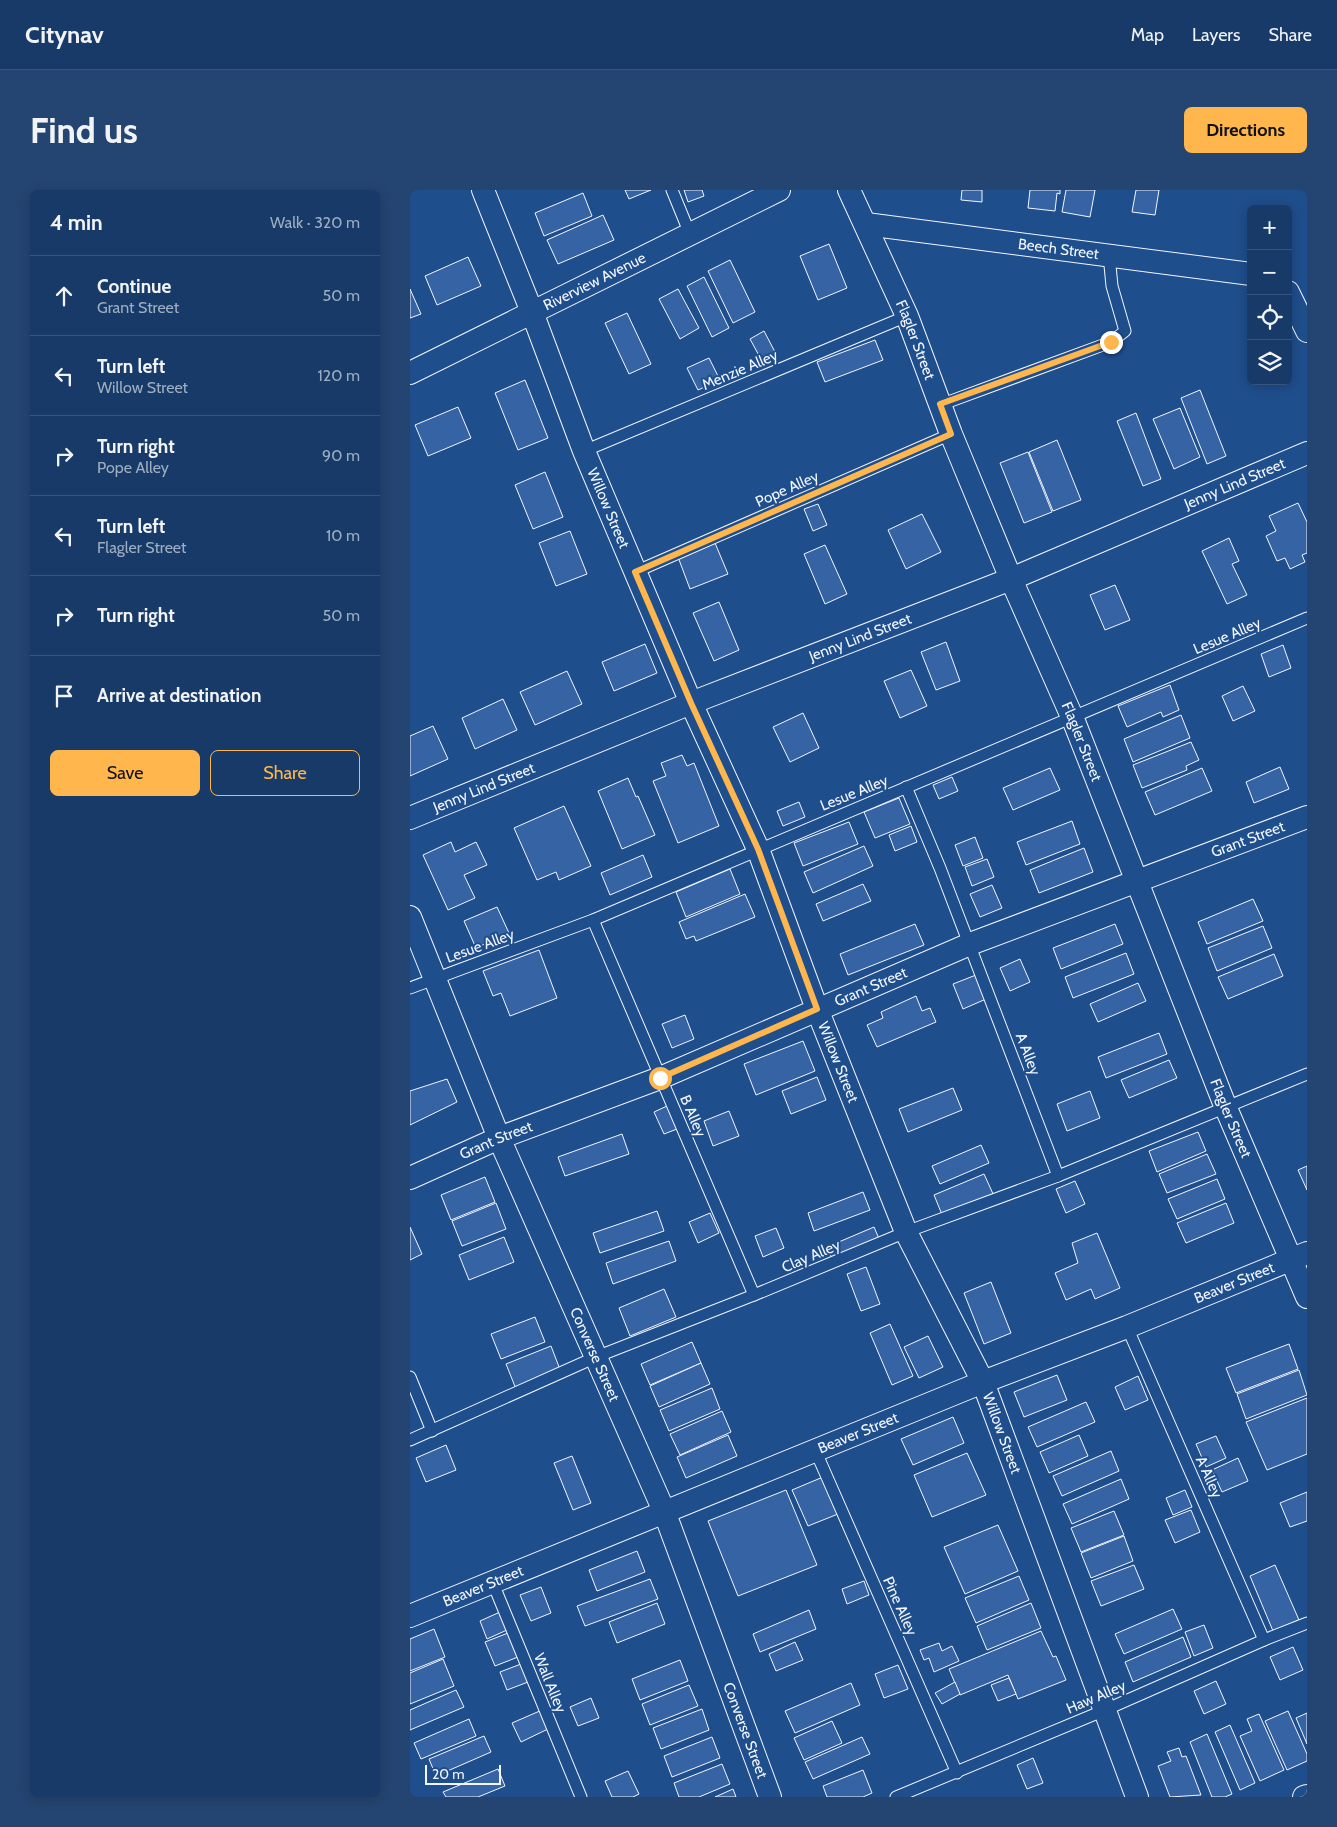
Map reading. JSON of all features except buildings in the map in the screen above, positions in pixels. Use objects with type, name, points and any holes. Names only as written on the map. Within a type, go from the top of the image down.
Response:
[{"type":"street","name":"Willow Street","points":[[483,190],[532,312],[584,451],[691,703],[758,849],[817,1009],[906,1232],[983,1382],[1137,1797]]},
{"type":"street","name":"Riverview Avenue","points":[[410,373],[779,190]]},
{"type":"street","name":"Flagler Street","points":[[849,190],[907,316],[951,434],[1011,579],[1073,719],[1226,1108],[1299,1257],[1307,1297]]},
{"type":"street","name":"Beech Street","points":[[866,224],[1247,273]]},
{"type":"street","points":[[1289,295],[1307,331]]},
{"type":"street","name":"Jenny Lind Street","points":[[410,818],[691,703],[1011,579],[1307,453]]},
{"type":"street","name":"Grant Street","points":[[410,1178],[499,1138],[660,1078],[970,944],[1307,817]]},
{"type":"street","name":"Converse Street","points":[[410,917],[499,1138],[664,1511],[770,1797]]},
{"type":"street","name":"Beaver Street","points":[[410,1616],[664,1511],[816,1452],[983,1382],[1299,1257]]},
{"type":"lane","points":[[672,190],[690,234]]},
{"type":"lane","points":[[940,404],[1111,342],[1125,332],[1112,286],[1109,255]]},
{"type":"lane","name":"Menzie Alley","points":[[584,451],[907,316]]},
{"type":"lane","name":"Pope Alley","points":[[635,572],[951,434]]},
{"type":"lane","name":"Lesue Alley","points":[[410,988],[593,920],[906,787],[1073,719],[1307,618]]},
{"type":"lane","name":"A Alley","points":[[906,787],[970,944],[1058,1176]]},
{"type":"lane","name":"B Alley","points":[[593,920],[754,1295]]},
{"type":"lane","name":"Clay Alley","points":[[410,1440],[596,1357],[754,1295],[906,1232],[1058,1176],[1307,1074]]},
{"type":"lane","name":"A Alley","points":[[1128,1326],[1264,1640]]},
{"type":"lane","points":[[410,1377],[432,1431]]},
{"type":"lane","name":"Pine Alley","points":[[816,1452],[957,1773]]},
{"type":"lane","name":"Wall Alley","points":[[492,1581],[581,1797]]},
{"type":"lane","name":"Haw Alley","points":[[896,1797],[957,1773],[1307,1623]]},
{"type":"route","points":[[660,1078],[817,1009],[758,849],[691,703],[635,572],[951,434],[940,404],[1111,342]]}]
